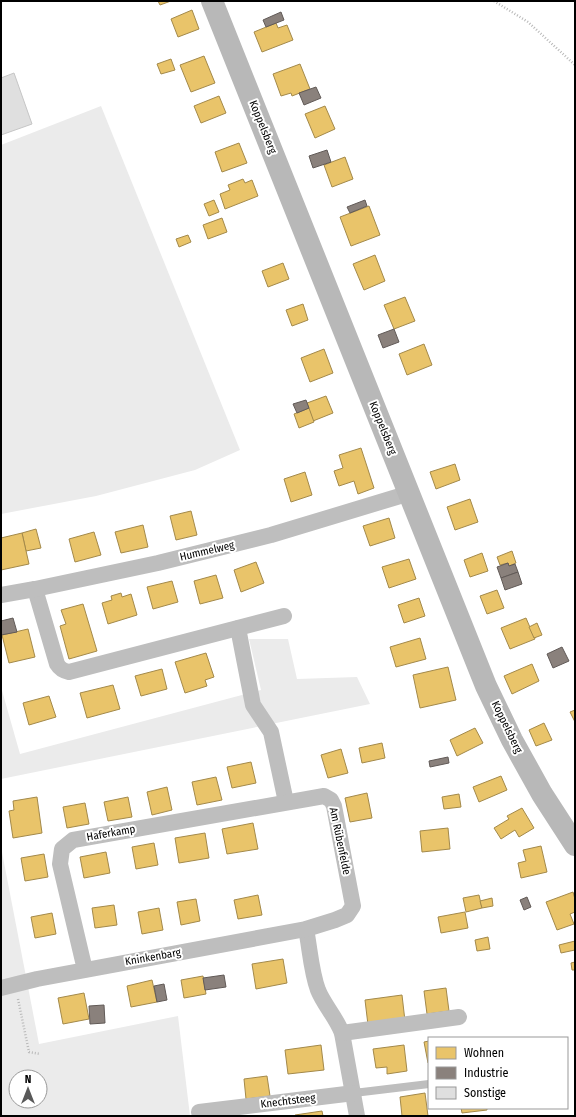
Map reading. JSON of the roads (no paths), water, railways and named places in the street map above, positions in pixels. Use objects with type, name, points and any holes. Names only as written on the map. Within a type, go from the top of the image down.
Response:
[{"type":"street","name":"Koppelsberg","points":[[212,1],[486,686],[512,740],[542,794],[575,845]]},
{"type":"street","name":"Hummelweg","points":[[1,595],[158,563],[271,535],[410,493]]},
{"type":"street","points":[[35,589],[57,664],[59,668],[66,672],[284,616]]},
{"type":"street","points":[[238,628],[253,705],[271,732],[286,802]]},
{"type":"street","name":"Am Rübenfelde","points":[[286,802],[324,796],[331,800],[334,806],[353,906],[347,915],[323,924]]},
{"type":"street","name":"Haferkamp","points":[[85,970],[60,864],[62,849],[66,845],[73,840],[286,802]]},
{"type":"street","name":"Kninkenbarg","points":[[8,986],[85,970],[306,929],[323,924]]},
{"type":"street","points":[[306,929],[315,980],[323,999],[339,1024],[342,1033],[357,1116]]},
{"type":"street","points":[[342,1033],[459,1017]]},
{"type":"street","name":"Knechtsteeg","points":[[199,1112],[354,1094]]},
{"type":"lane","points":[[354,1094],[428,1084]]}]
